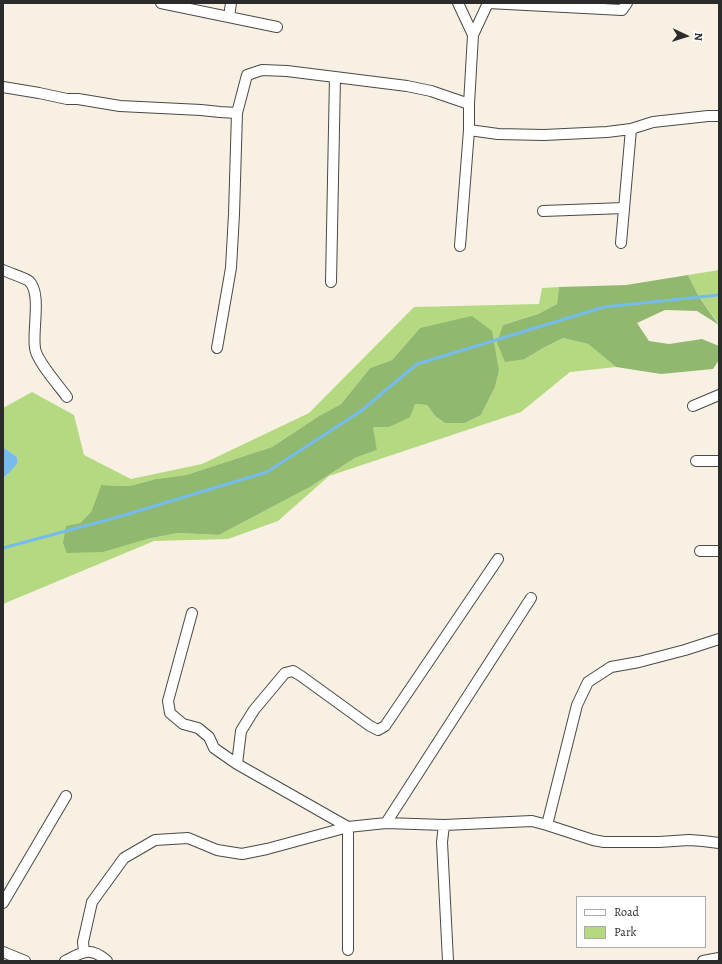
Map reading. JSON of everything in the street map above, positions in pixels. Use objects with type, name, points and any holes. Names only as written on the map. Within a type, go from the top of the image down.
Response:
[{"type":"street","points":[[161,3],[277,27]]},
{"type":"street","points":[[229,17],[230,3]]},
{"type":"street","points":[[458,3],[473,35]]},
{"type":"street","points":[[460,246],[469,130],[473,35],[488,3],[622,10],[627,3]]},
{"type":"street","points":[[217,348],[231,268],[237,113],[248,75],[262,70],[287,71],[407,86],[431,91],[469,104]]},
{"type":"street","points":[[331,282],[335,77]]},
{"type":"street","points":[[3,87],[67,99],[78,99],[120,106],[237,113]]},
{"type":"street","points":[[469,130],[498,134],[544,135],[607,132],[631,129],[653,122],[719,116]]},
{"type":"street","points":[[621,243],[631,129]]},
{"type":"street","points":[[543,211],[624,208]]},
{"type":"street","points":[[3,270],[28,280],[33,288],[36,300],[35,348],[39,359],[67,397]]},
{"type":"street","points":[[693,406],[719,395]]},
{"type":"street","points":[[696,461],[719,461]]},
{"type":"street","points":[[700,551],[719,551]]},
{"type":"street","points":[[237,764],[241,731],[254,710],[285,673],[293,671],[370,726],[378,730],[385,726],[498,559]]},
{"type":"street","points":[[386,824],[531,598]]},
{"type":"street","points":[[192,613],[168,701],[170,713],[183,724],[198,728],[209,737],[214,748],[237,764],[348,827]]},
{"type":"street","points":[[547,825],[577,705],[588,682],[611,667],[639,662],[719,639]]},
{"type":"street","points":[[3,903],[66,796]]},
{"type":"street","points":[[84,952],[83,942],[92,902],[124,858],[155,840],[188,838],[217,850],[242,854],[267,849],[348,827],[386,824],[444,825],[532,821],[604,842],[659,842],[689,840],[719,843]]},
{"type":"street","points":[[444,825],[442,842],[448,961]]},
{"type":"street","points":[[348,827],[348,950]]},
{"type":"street","points":[[3,952],[25,961]]},
{"type":"street","points":[[65,961],[84,952],[95,953],[107,961]]},
{"type":"street","points":[[704,961],[719,958]]},
{"type":"green space","points":[[719,270],[719,324],[699,297],[688,275]]},
{"type":"green space","points":[[688,275],[699,297],[719,325],[697,311],[665,310],[637,323],[649,341],[669,344],[702,339],[719,346],[719,360],[713,369],[661,374],[616,367],[588,344],[563,338],[525,359],[505,362],[497,343],[503,325],[538,314],[557,304],[559,287],[626,285]]},
{"type":"green space","points":[[559,287],[557,304],[538,314],[503,325],[525,359],[563,338],[588,344],[616,367],[570,372],[521,412],[329,476],[278,521],[228,539],[154,541],[3,604],[3,478],[8,474],[17,457],[3,447],[3,408],[32,392],[74,415],[84,455],[131,479],[202,464],[309,413],[414,307],[539,304],[542,288]],"holes":[[[420,328],[499,371],[495,387],[481,415],[465,423],[445,423],[435,416],[427,405],[415,404],[389,427],[372,427],[377,450],[355,458],[310,487],[219,535],[178,533],[147,539],[66,527],[80,523],[91,512],[101,485],[129,486],[156,479],[186,475],[272,447],[319,416],[341,404],[370,368],[392,360]]]},
{"type":"green space","points":[[472,316],[492,331],[499,371],[495,387],[481,415],[465,423],[445,423],[435,416],[427,405],[415,404],[410,417],[389,427],[373,427],[377,450],[355,458],[310,487],[219,535],[178,533],[147,539],[103,552],[67,553],[63,543],[66,526],[80,523],[91,512],[101,485],[129,486],[156,479],[186,475],[272,447],[319,416],[341,404],[370,368],[392,360],[420,328]]},
{"type":"water","points":[[3,447],[17,457],[17,464],[3,478]]},
{"type":"waterway","points":[[3,548],[118,517],[267,472],[361,411],[417,364],[604,307],[719,295]]}]
